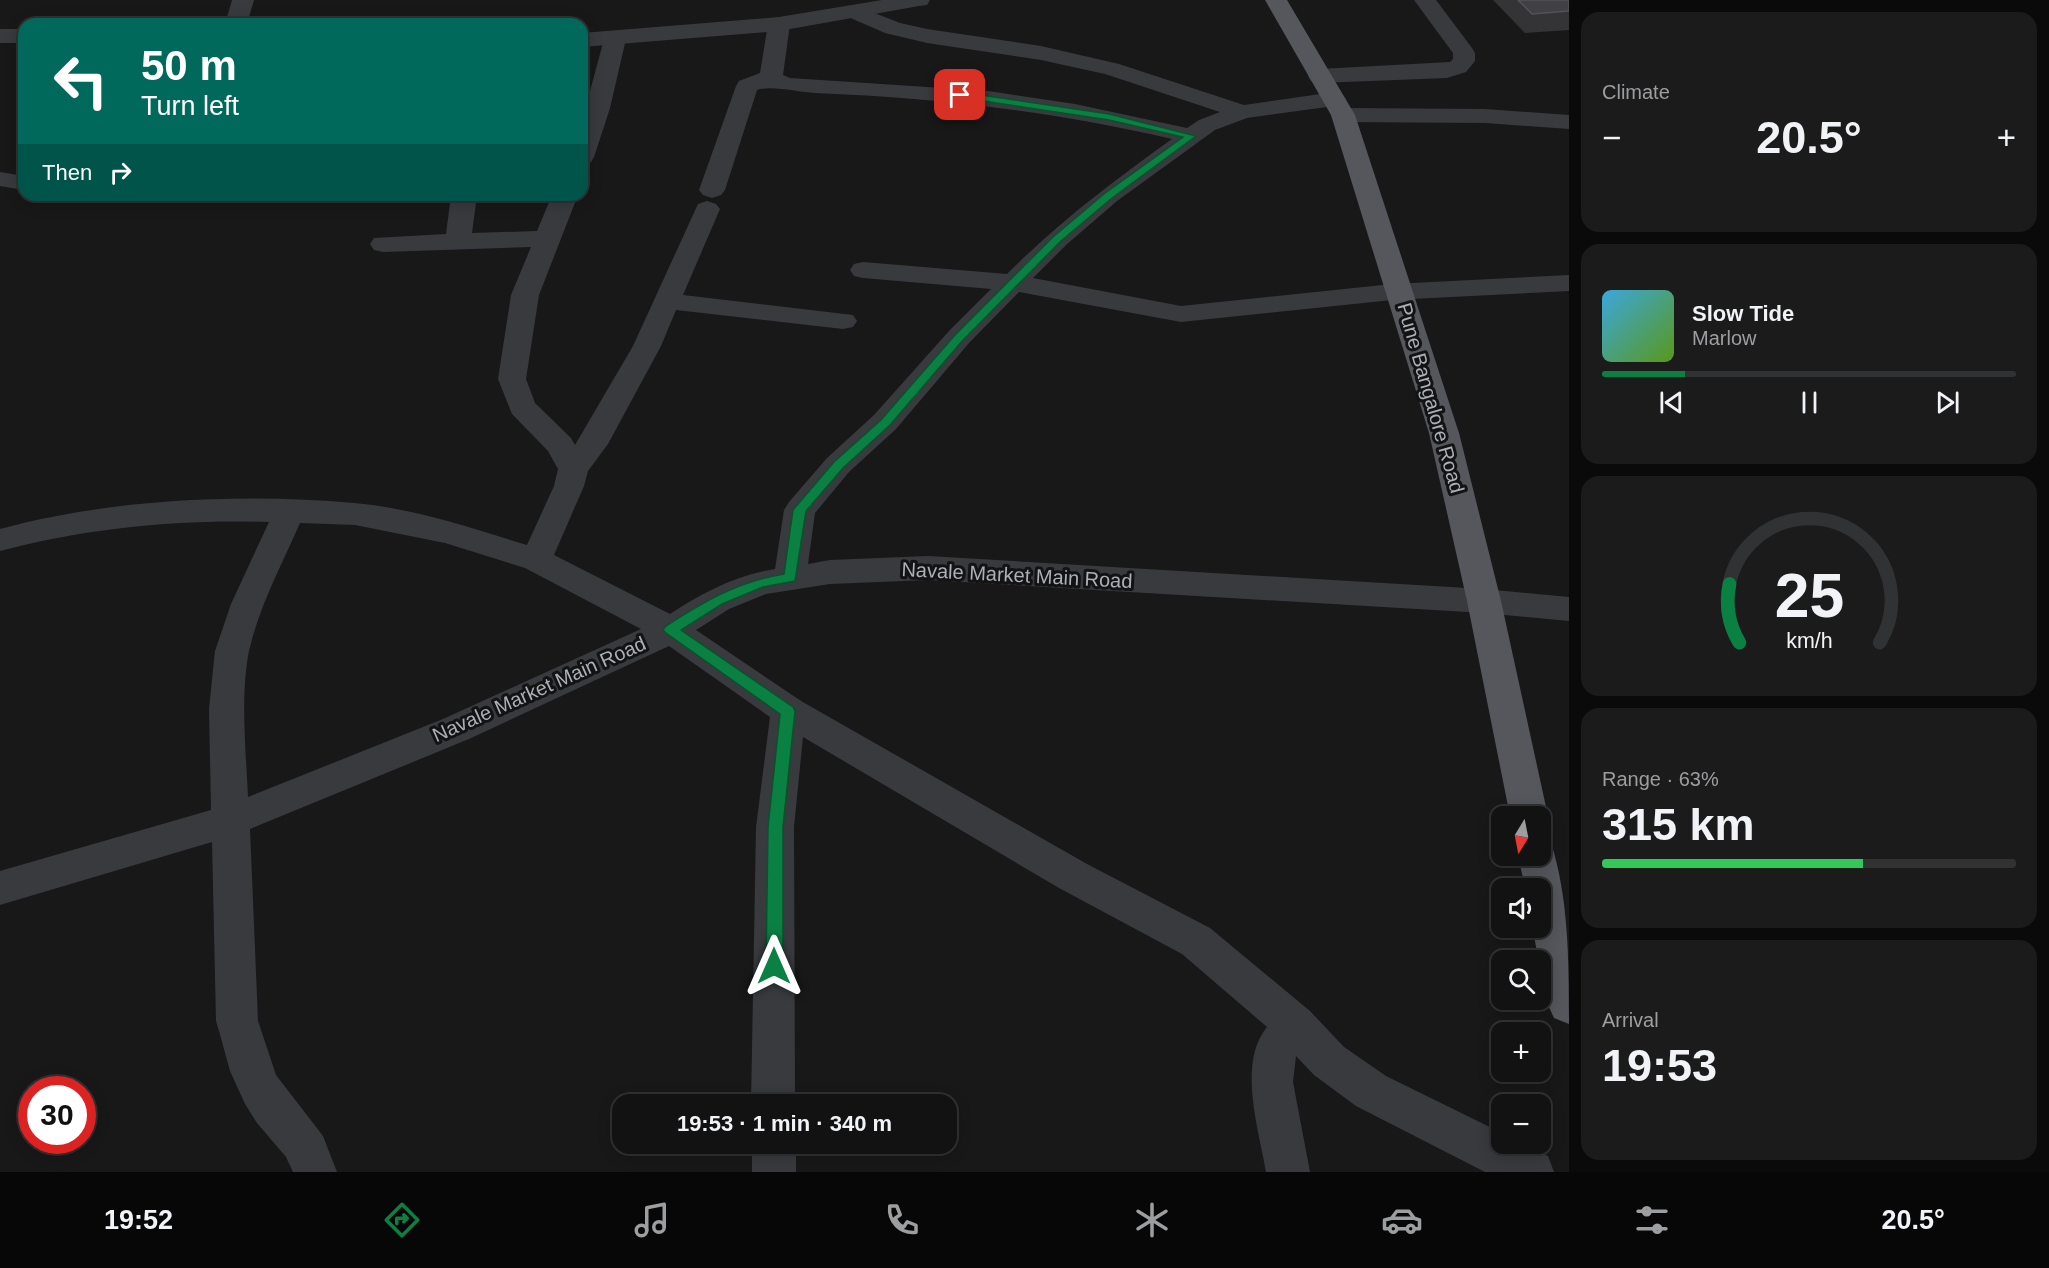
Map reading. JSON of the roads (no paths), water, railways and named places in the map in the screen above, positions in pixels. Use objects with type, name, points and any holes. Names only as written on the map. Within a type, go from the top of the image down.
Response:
[{"type":"main road","name":"Pune Bangalore Road","points":[[1276,0],[1332,97],[1400,293],[1444,432],[1484,601],[1527,806]]},
{"type":"main road","points":[[1540,866],[1569,1005]]},
{"type":"street","points":[[238,18],[243,0]]},
{"type":"street","points":[[588,40],[779,24],[919,0]]},
{"type":"street","points":[[790,578],[800,510],[838,465],[885,422],[959,338],[1057,239],[1108,196],[1207,125],[1243,112],[1332,97],[1458,67],[1464,61],[1464,53],[1425,0]]},
{"type":"street","points":[[854,11],[904,31],[1041,53],[1111,69],[1243,112]]},
{"type":"street","points":[[771,77],[779,24]]},
{"type":"street","points":[[0,36],[18,36]]},
{"type":"street","points":[[588,139],[615,39]]},
{"type":"street","points":[[771,77],[777,82],[790,85],[915,92],[1031,104],[1109,117],[1191,136]]},
{"type":"street","points":[[536,560],[569,486],[573,469],[593,444],[647,346],[709,199],[747,86],[771,77]]},
{"type":"street","points":[[1332,97],[1485,116],[1569,122]]},
{"type":"street","points":[[0,179],[18,182]]},
{"type":"street","points":[[458,242],[463,201]]},
{"type":"street","points":[[562,201],[525,295],[512,379],[522,407],[560,445],[573,469]]},
{"type":"street","points":[[383,244],[546,239]]},
{"type":"street","points":[[862,270],[1015,283],[1181,314],[1400,293],[1569,283]]},
{"type":"street","points":[[667,301],[843,321]]},
{"type":"street","points":[[0,540],[33,531],[129,517],[212,509],[355,514],[448,532],[536,560],[670,630],[788,711],[1073,876],[1196,941],[1295,1025],[1329,1061],[1371,1091],[1532,1172]]},
{"type":"street","points":[[289,512],[248,604],[232,651],[227,709],[237,1021],[248,1065],[267,1100],[304,1144],[315,1172]]},
{"type":"street","name":"Navale Market Main Road","points":[[0,888],[232,820],[456,729],[670,630],[717,600],[761,583],[830,572],[928,568],[1484,601],[1569,609]]},
{"type":"street","points":[[773,1094],[775,827],[788,711]]},
{"type":"street","points":[[1288,1172],[1272,1082],[1276,1048],[1295,1025]]},
{"type":"street","points":[[774,1154],[774,1172]]}]
